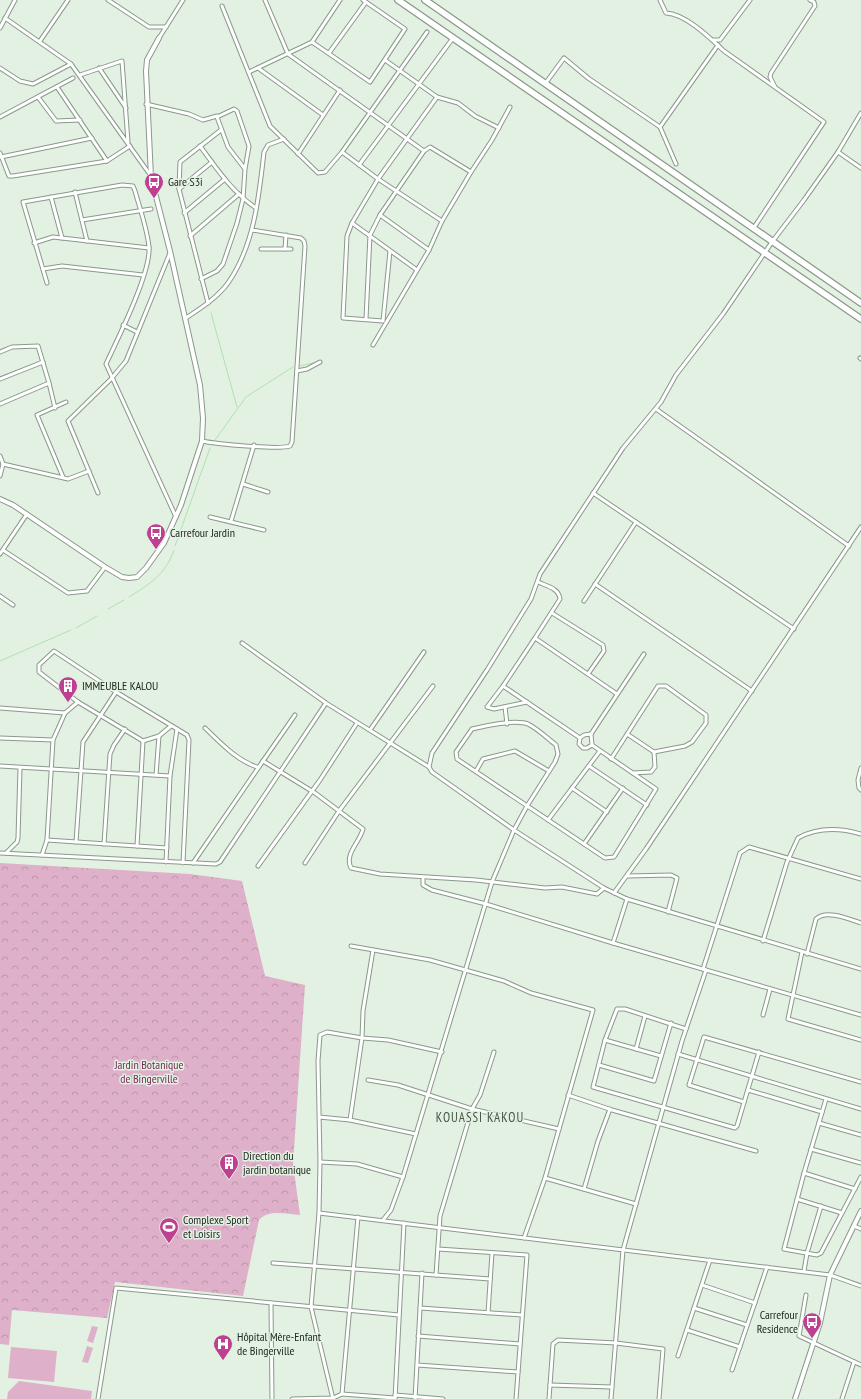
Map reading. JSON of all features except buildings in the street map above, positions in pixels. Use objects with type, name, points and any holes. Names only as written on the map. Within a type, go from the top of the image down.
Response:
[{"type":"highway","points":[[398,0],[861,319]]},
{"type":"highway","points":[[425,0],[861,303]]},
{"type":"street","points":[[0,28],[15,0]]},
{"type":"street","points":[[40,41],[68,0]]},
{"type":"street","points":[[108,0],[149,28],[166,27]]},
{"type":"street","points":[[1,501],[13,505],[105,567],[129,578],[136,577],[146,568],[164,543],[176,517],[202,442],[204,418],[200,385],[186,318],[152,177],[146,104],[147,60],[183,0]]},
{"type":"street","points":[[265,0],[288,54],[371,111],[424,150]]},
{"type":"street","points":[[248,72],[312,42],[340,0]]},
{"type":"street","points":[[660,0],[666,13],[672,13],[692,24],[776,88],[823,121],[824,124],[753,229]]},
{"type":"street","points":[[714,40],[720,40],[750,0]]},
{"type":"street","points":[[776,88],[770,75],[815,6],[814,2],[810,0]]},
{"type":"street","points":[[312,42],[370,82],[405,29],[365,1],[329,53]]},
{"type":"street","points":[[222,6],[270,126],[318,173],[325,172],[342,152],[427,32]]},
{"type":"street","points":[[5,18],[71,64],[152,177]]},
{"type":"street","points":[[359,165],[453,38]]},
{"type":"street","points":[[660,127],[718,45]]},
{"type":"street","points":[[545,84],[564,58],[588,78],[660,127],[676,164]]},
{"type":"street","points":[[80,75],[122,60],[129,144]]},
{"type":"street","points":[[385,60],[437,97],[458,103],[475,116],[499,128]]},
{"type":"street","points":[[0,68],[20,81],[33,84],[71,64]]},
{"type":"street","points":[[99,68],[126,108]]},
{"type":"street","points":[[258,68],[323,115]]},
{"type":"street","points":[[0,118],[73,78]]},
{"type":"street","points":[[57,87],[107,160]]},
{"type":"street","points":[[298,154],[340,90]]},
{"type":"street","points":[[38,97],[56,121],[80,120]]},
{"type":"street","points":[[390,251],[383,321],[343,318],[347,236],[352,223],[378,180],[437,97]]},
{"type":"street","points":[[146,104],[189,114],[203,120],[234,109],[237,111],[249,146],[245,170],[243,199],[223,264],[217,272],[201,279]]},
{"type":"street","points":[[373,345],[429,250],[442,221],[499,128],[510,106]]},
{"type":"street","points":[[429,767],[432,753],[487,670],[531,599],[540,574],[593,493],[623,448],[656,409],[676,376],[723,314],[772,242],[838,152],[861,113]]},
{"type":"street","points":[[217,116],[228,148],[245,170]]},
{"type":"street","points":[[208,303],[179,189],[180,162],[221,130]]},
{"type":"street","points":[[1,157],[92,138]]},
{"type":"street","points":[[186,318],[208,303],[227,284],[239,264],[252,230],[264,152],[268,145],[284,139]]},
{"type":"street","points":[[0,153],[9,176],[13,176],[107,160],[129,144]]},
{"type":"street","points":[[200,146],[224,179],[243,199],[256,208]]},
{"type":"street","points":[[366,319],[370,235],[380,216],[424,150],[430,147],[456,161],[471,172]]},
{"type":"street","points":[[342,152],[378,180],[442,221]]},
{"type":"street","points":[[838,152],[861,168]]},
{"type":"street","points":[[179,189],[212,162]]},
{"type":"street","points":[[184,213],[224,179]]},
{"type":"street","points":[[47,283],[23,202],[122,185],[133,186],[149,248],[138,292],[106,364],[111,379],[176,517]]},
{"type":"street","points":[[75,192],[87,241]]},
{"type":"street","points":[[190,236],[239,194]]},
{"type":"street","points":[[51,197],[62,238]]},
{"type":"street","points":[[82,220],[151,209]]},
{"type":"street","points":[[380,216],[429,250]]},
{"type":"street","points":[[352,223],[417,270]]},
{"type":"street","points":[[202,442],[278,447],[290,446],[292,442],[305,246],[304,241],[301,238],[252,230]]},
{"type":"street","points":[[285,249],[286,235]]},
{"type":"street","points":[[34,243],[52,237],[149,248]]},
{"type":"street","points":[[261,249],[291,249]]},
{"type":"street","points":[[98,493],[68,421],[111,379],[126,361],[170,251]]},
{"type":"street","points":[[42,269],[62,266],[143,275]]},
{"type":"street","points":[[123,325],[137,332]]},
{"type":"street","points":[[0,352],[12,348],[38,346],[55,408]]},
{"type":"street","points":[[0,379],[43,362]]},
{"type":"street","points":[[297,371],[307,369],[320,362]]},
{"type":"street","points":[[0,404],[49,383]]},
{"type":"street","points":[[63,477],[37,415],[66,402]]},
{"type":"street","points":[[656,409],[849,546]]},
{"type":"street","points":[[231,522],[254,445]]},
{"type":"street","points":[[0,456],[3,464],[0,476]]},
{"type":"street","points":[[3,464],[68,478],[89,471]]},
{"type":"street","points":[[243,484],[268,492]]},
{"type":"street","points":[[593,493],[794,629]]},
{"type":"street","points":[[0,554],[27,514]]},
{"type":"street","points":[[210,517],[264,530]]},
{"type":"street","points":[[584,601],[636,522]]},
{"type":"street","points":[[614,893],[794,629],[861,527]]},
{"type":"street","points":[[3,550],[68,593],[87,591],[105,567]]},
{"type":"street","points":[[527,702],[494,710],[487,707],[504,686],[559,602],[559,595],[555,590],[538,582]]},
{"type":"street","points":[[595,584],[752,691]]},
{"type":"street","points":[[0,596],[13,605]]},
{"type":"street","points":[[552,613],[603,645],[604,651],[588,674]]},
{"type":"street","points":[[535,638],[617,694]]},
{"type":"street","points":[[242,643],[326,703],[429,767],[432,772],[514,830],[604,888],[627,899],[668,912],[861,969]]},
{"type":"street","points":[[143,741],[78,702],[39,672],[39,665],[54,651],[116,692],[171,726],[184,732],[189,740],[183,863]]},
{"type":"street","points":[[370,730],[424,652]]},
{"type":"street","points":[[383,1220],[391,1210],[403,1177],[442,1052],[492,882],[514,830],[527,806],[557,758],[556,745],[528,724],[507,724],[469,731],[456,752],[457,759],[476,771],[527,806],[605,858],[614,857],[655,792],[655,787],[592,745],[591,734],[644,654]]},
{"type":"street","points":[[305,862],[339,811],[432,686]]},
{"type":"street","points":[[504,686],[580,738]]},
{"type":"street","points":[[611,759],[627,734],[658,686],[666,686],[706,715],[706,723],[692,742],[685,746],[654,752],[627,734]]},
{"type":"street","points":[[76,842],[83,742],[116,692]]},
{"type":"street","points":[[42,855],[46,840],[53,740],[65,713],[78,702]]},
{"type":"street","points":[[0,853],[216,864],[220,862],[326,703]]},
{"type":"street","points":[[505,707],[507,724]]},
{"type":"street","points":[[0,708],[65,713]]},
{"type":"street","points":[[193,863],[257,767],[263,761],[295,715]]},
{"type":"street","points":[[258,866],[357,723]]},
{"type":"street","points":[[143,741],[159,736],[171,726]]},
{"type":"street","points":[[205,728],[229,751],[249,764],[257,767]]},
{"type":"street","points":[[104,844],[111,750],[125,729]]},
{"type":"street","points":[[166,862],[170,776],[177,729]]},
{"type":"street","points":[[591,734],[584,735],[580,738],[579,744],[583,748],[587,748],[592,745]]},
{"type":"street","points":[[156,775],[159,736]]},
{"type":"street","points":[[0,738],[53,740]]},
{"type":"street","points":[[137,846],[143,741]]},
{"type":"street","points":[[476,771],[483,759],[515,751],[549,771]]},
{"type":"street","points":[[548,820],[600,751]]},
{"type":"street","points":[[633,773],[651,772],[655,767],[654,752]]},
{"type":"street","points":[[263,761],[311,791],[363,829],[350,856],[349,863],[351,868],[380,874],[423,878],[476,880],[546,888],[568,888],[597,894],[604,888]]},
{"type":"street","points":[[0,766],[170,776]]},
{"type":"street","points":[[589,766],[647,805]]},
{"type":"street","points":[[6,853],[17,842],[18,838],[20,768]]},
{"type":"street","points":[[861,768],[858,780],[859,788],[861,790]]},
{"type":"street","points":[[572,788],[607,812]]},
{"type":"street","points":[[584,844],[623,788]]},
{"type":"street","points":[[763,941],[787,862],[790,859],[794,843],[798,838],[805,834],[834,829],[848,830],[861,834]]},
{"type":"street","points":[[46,840],[167,848]]},
{"type":"street","points":[[612,1399],[623,1250],[678,1054],[740,852],[749,847],[861,879]]},
{"type":"street","points":[[626,876],[672,875],[677,878],[668,912]]},
{"type":"street","points":[[423,878],[423,885],[432,890],[486,904],[613,943],[861,1015]]},
{"type":"street","points":[[613,943],[627,899]]},
{"type":"street","points":[[807,954],[816,919],[819,916],[828,914],[860,922],[861,918]]},
{"type":"street","points":[[351,946],[430,960],[466,972],[504,981],[520,989],[542,996],[592,1009],[593,1012],[545,1178],[524,1238]]},
{"type":"street","points":[[350,1120],[362,1038],[363,1011],[372,950]]},
{"type":"street","points":[[802,952],[788,1019],[860,1040],[861,1044]]},
{"type":"street","points":[[762,1015],[770,988]]},
{"type":"street","points":[[686,1029],[671,1023],[617,1009],[605,1040],[594,1087],[732,1128],[737,1126],[759,1052]]},
{"type":"street","points":[[636,1049],[645,1016]]},
{"type":"street","points":[[599,1065],[654,1081],[671,1023]]},
{"type":"street","points":[[333,1398],[311,1307],[313,1266],[319,1213],[320,1162],[318,1061],[320,1035],[327,1032],[362,1038],[388,1040],[442,1052]]},
{"type":"street","points":[[744,1102],[689,1085],[696,1060],[706,1036],[861,1082]]},
{"type":"street","points":[[605,1040],[661,1056]]},
{"type":"street","points":[[436,1274],[440,1216],[472,1109],[480,1096],[494,1052]]},
{"type":"street","points":[[678,1054],[861,1109]]},
{"type":"street","points":[[368,1080],[398,1085],[428,1096],[472,1109],[559,1129]]},
{"type":"street","points":[[748,1090],[822,1112]]},
{"type":"street","points":[[568,1095],[610,1109],[756,1151]]},
{"type":"street","points":[[826,1099],[804,1173],[784,1249],[821,1254],[861,1177]]},
{"type":"street","points":[[584,1189],[598,1141],[610,1109]]},
{"type":"street","points":[[318,1117],[350,1120],[416,1134]]},
{"type":"street","points":[[819,1123],[861,1135]]},
{"type":"street","points":[[811,1149],[861,1163]]},
{"type":"street","points":[[320,1162],[356,1164],[403,1177]]},
{"type":"street","points":[[804,1173],[855,1189]]},
{"type":"street","points":[[545,1178],[636,1204]]},
{"type":"street","points":[[797,1199],[842,1213]]},
{"type":"street","points":[[804,1271],[807,1253],[821,1206]]},
{"type":"street","points":[[795,1399],[824,1309],[830,1274],[861,1212]]},
{"type":"street","points":[[319,1213],[830,1274],[861,1286]]},
{"type":"street","points":[[342,1394],[358,1217]]},
{"type":"street","points":[[395,1397],[404,1223]]},
{"type":"street","points":[[854,1226],[861,1229]]},
{"type":"street","points":[[438,1249],[527,1255],[516,1399]]},
{"type":"street","points":[[488,1313],[492,1253]]},
{"type":"street","points":[[678,1356],[710,1260]]},
{"type":"street","points":[[273,1263],[490,1279]]},
{"type":"street","points":[[732,1370],[767,1267]]},
{"type":"street","points":[[415,1398],[422,1274]]},
{"type":"street","points":[[702,1285],[755,1303]]},
{"type":"street","points":[[98,1399],[116,1288],[399,1315]]},
{"type":"street","points":[[806,1295],[799,1336],[861,1365]]},
{"type":"street","points":[[271,1303],[272,1399]]},
{"type":"street","points":[[420,1308],[522,1315]]},
{"type":"street","points":[[694,1308],[747,1325]]},
{"type":"street","points":[[687,1330],[740,1348]]},
{"type":"street","points":[[418,1336],[520,1344]]},
{"type":"street","points":[[549,1399],[554,1341],[616,1343],[663,1350],[659,1399]]},
{"type":"street","points":[[842,1399],[854,1362]]},
{"type":"street","points":[[416,1365],[518,1372]]},
{"type":"street","points":[[550,1385],[612,1387]]},
{"type":"street","points":[[292,1399],[333,1398],[342,1394],[443,1399]]},
{"type":"green space","name":"Jardin Botanique de Bingerville","points":[[0,863],[190,874],[242,881],[265,976],[305,985],[293,1164],[300,1215],[273,1213],[268,1214],[259,1220],[243,1296],[115,1282],[107,1318],[12,1310],[9,1345],[0,1344]]},
{"type":"green space","points":[[92,1326],[98,1327],[93,1343],[87,1341]]},
{"type":"green space","points":[[87,1346],[93,1348],[88,1363],[82,1362]]},
{"type":"green space","points":[[11,1347],[57,1351],[54,1382],[8,1378]]},
{"type":"green space","points":[[19,1381],[92,1391],[91,1399],[7,1399],[8,1392]]},
{"type":"waterway","points":[[211,313],[237,407]]},
{"type":"waterway","points":[[300,366],[317,362]]},
{"type":"waterway","points":[[215,440],[246,397],[293,367]]},
{"type":"waterway","points":[[175,546],[210,448]]},
{"type":"waterway","points":[[129,597],[144,588],[162,572],[167,566],[174,550]]},
{"type":"waterway","points":[[108,609],[124,600]]},
{"type":"waterway","points":[[76,628],[97,616]]},
{"type":"waterway","points":[[0,661],[71,630]]},
{"type":"place","name":"Gare S3i","points":[[154,199]]},
{"type":"place","name":"Carrefour Jardin","points":[[156,550]]},
{"type":"place","name":"IMMEUBLE KALOU","points":[[68,703]]},
{"type":"place","name":"Direction du jardin botanique","points":[[229,1180]]},
{"type":"place","name":"Complexe Sport et Loisirs","points":[[169,1244]]},
{"type":"place","name":"Carrefour Residence","points":[[812,1339]]},
{"type":"place","name":"Hôpital Mère-Enfant de Bingerville","points":[[223,1361]]},
{"type":"district","name":"KOUASSI KAKOU","points":[[480,1117]]}]
